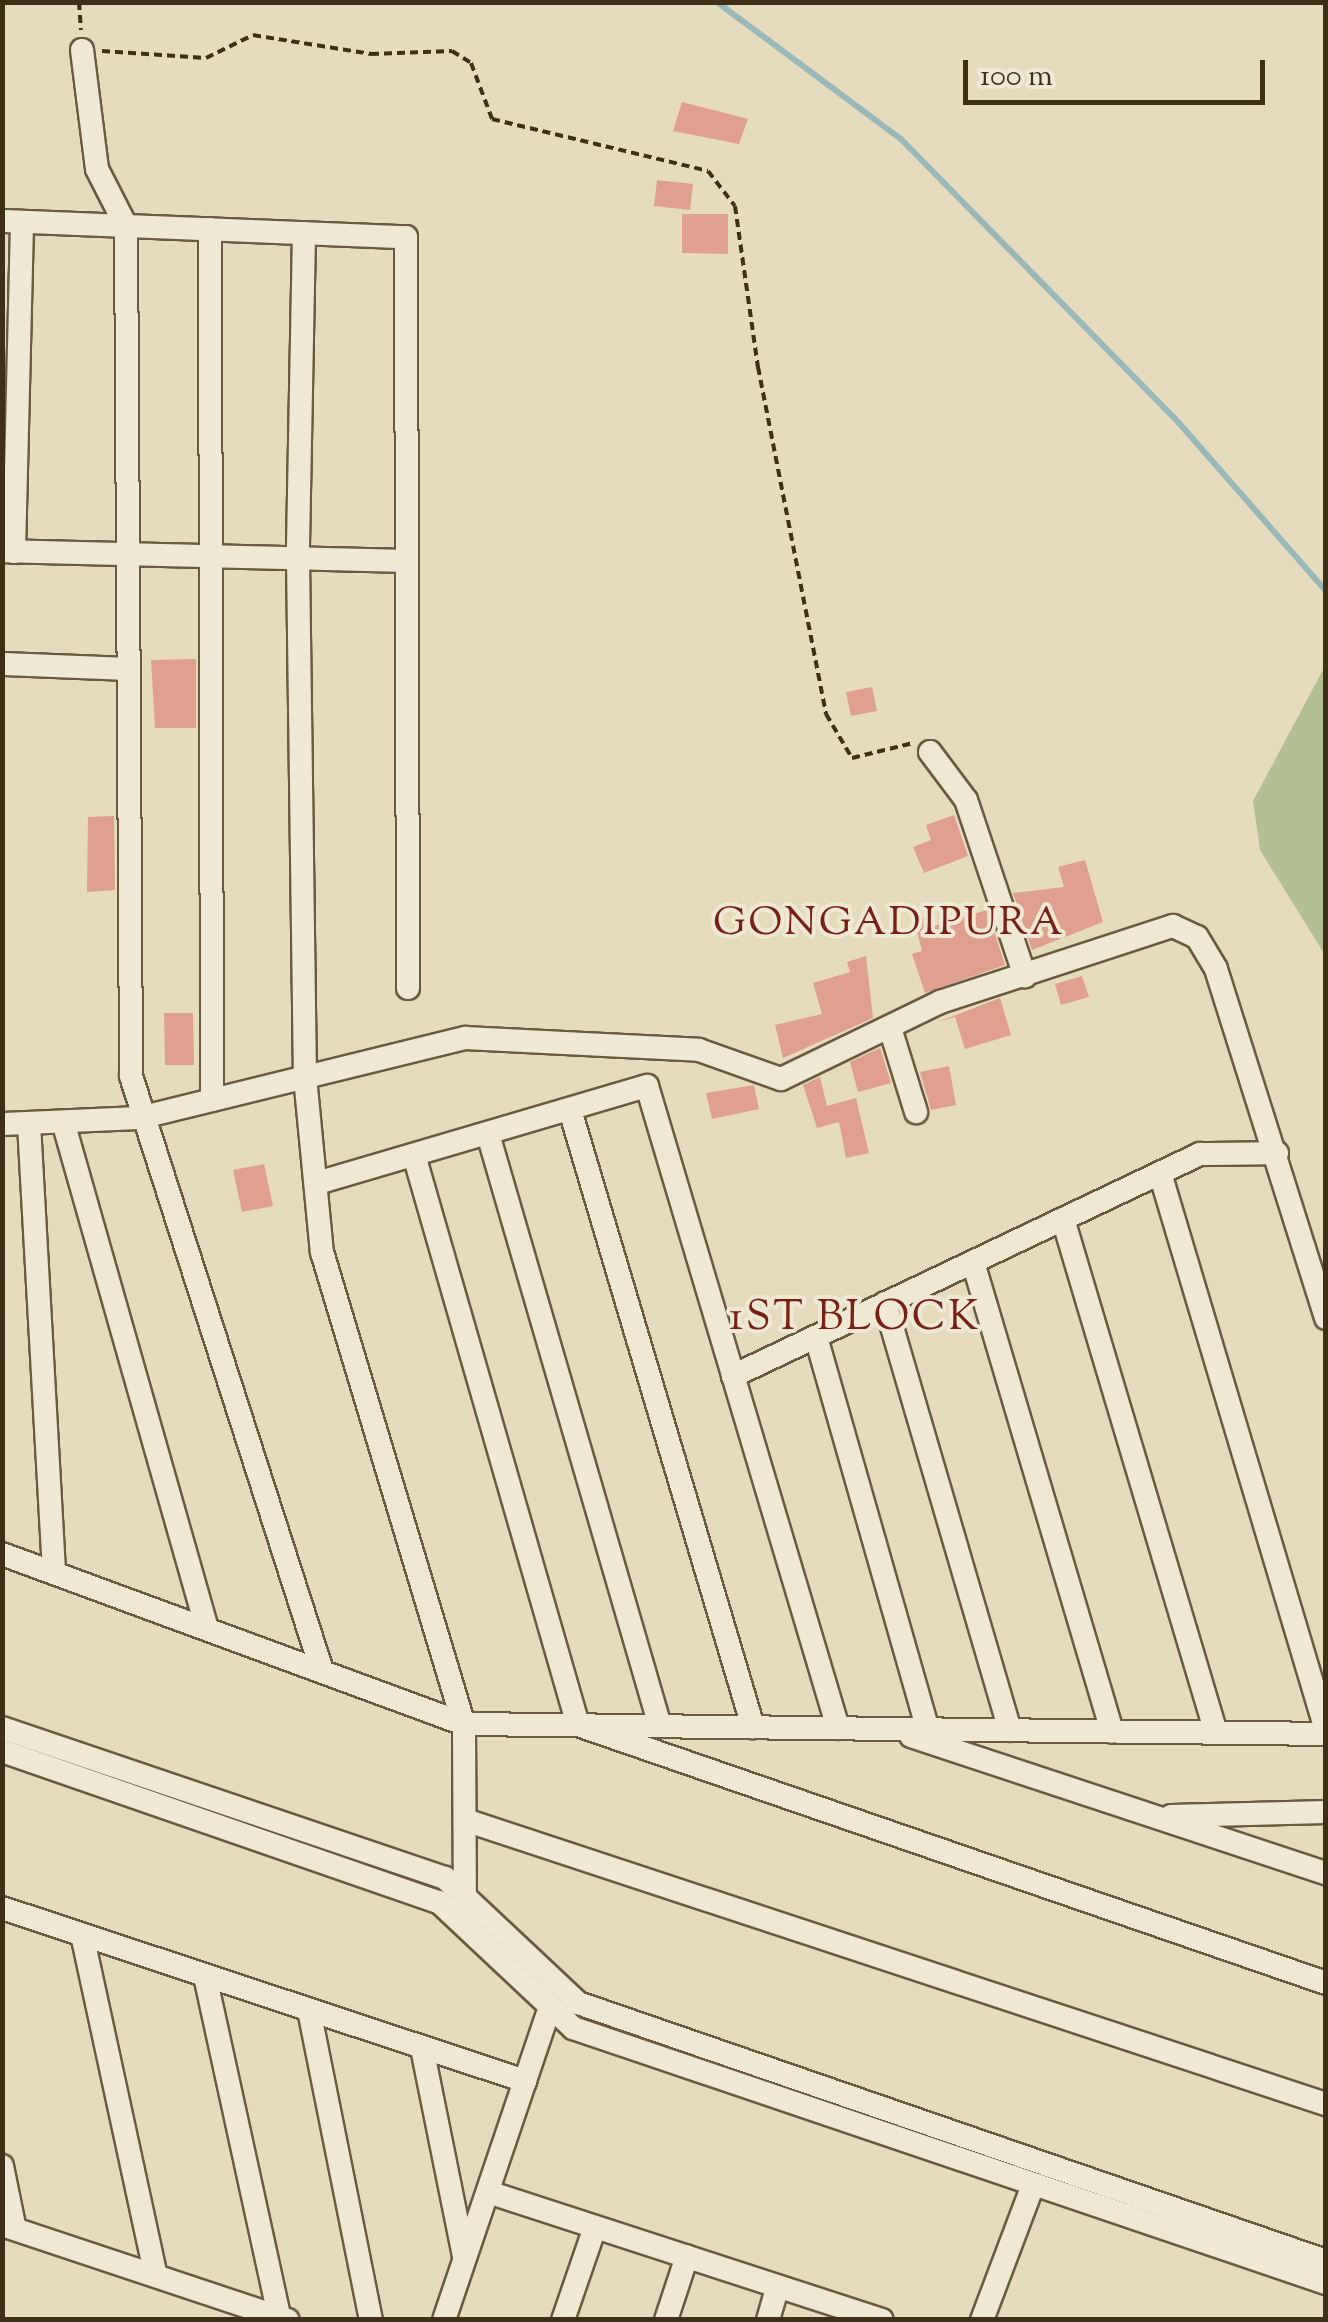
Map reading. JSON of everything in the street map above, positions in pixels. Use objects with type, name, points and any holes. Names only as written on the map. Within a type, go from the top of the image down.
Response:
[{"type":"street","points":[[82,50],[97,169],[126,226],[124,669],[131,1076],[139,1118],[322,1671]]},
{"type":"street","points":[[407,562],[8,552],[12,222],[406,237],[407,562],[408,988]]},
{"type":"street","points":[[210,229],[212,1100]]},
{"type":"street","points":[[304,233],[298,559],[305,1077],[322,1252],[464,1724],[465,1921]]},
{"type":"street","points":[[2,664],[124,669]]},
{"type":"street","points":[[930,752],[966,800],[1025,976]]},
{"type":"street","points":[[2,1124],[64,1125],[139,1118],[465,1038],[699,1050],[781,1079],[892,1031],[940,1002],[1173,926],[1197,937],[1216,969],[1326,1318]]},
{"type":"street","points":[[892,1031],[916,1112]]},
{"type":"street","points":[[316,1184],[647,1086],[838,1728]]},
{"type":"street","points":[[570,1110],[753,1728]]},
{"type":"street","points":[[29,1124],[54,1568]]},
{"type":"street","points":[[64,1125],[206,1625]]},
{"type":"street","points":[[488,1134],[660,1726]]},
{"type":"street","points":[[733,1376],[1200,1154],[1277,1153]]},
{"type":"street","points":[[414,1155],[578,1725]]},
{"type":"street","points":[[2,1554],[54,1568],[464,1724],[1326,1732],[1160,1174]]},
{"type":"street","points":[[1294,1210],[1326,1248]]},
{"type":"street","points":[[1064,1218],[1216,1733]]},
{"type":"street","points":[[972,1262],[1112,1732]]},
{"type":"street","points":[[885,1303],[1010,1730]]},
{"type":"street","points":[[816,1337],[928,1730]]},
{"type":"street","points":[[578,1725],[1326,1982]]},
{"type":"street","points":[[2,1728],[466,1892],[578,2003],[1326,2260]]},
{"type":"street","points":[[889,1729],[1326,1873]]},
{"type":"street","points":[[2,1752],[439,1902],[465,1921],[548,2012],[572,2028],[1326,2282]]},
{"type":"street","points":[[1152,1816],[1326,1812]]},
{"type":"street","points":[[464,1820],[1326,2104]]},
{"type":"street","points":[[2,1908],[83,1939],[525,2081]]},
{"type":"street","points":[[83,1939],[155,2273]]},
{"type":"street","points":[[205,1976],[284,2318]]},
{"type":"street","points":[[309,2010],[370,2320]]},
{"type":"street","points":[[444,2320],[548,2012]]},
{"type":"street","points":[[422,2048],[465,2260]]},
{"type":"street","points":[[2,2166],[8,2225],[284,2318]]},
{"type":"street","points":[[982,2320],[1032,2185]]},
{"type":"street","points":[[488,2192],[881,2319]]},
{"type":"street","points":[[563,2320],[595,2226]]},
{"type":"street","points":[[666,2320],[686,2256]]},
{"type":"street","points":[[768,2320],[778,2286]]},
{"type":"path","points":[[78,2],[82,50],[206,58],[270,35],[371,54],[452,51],[472,63],[492,118],[708,171],[736,206],[758,366],[826,714],[852,758],[906,740],[930,752]]},
{"type":"green space","points":[[1325,666],[1325,955],[1260,850],[1253,801]]},
{"type":"building","points":[[682,102],[748,119],[739,144],[673,131]]},
{"type":"building","points":[[657,180],[693,184],[690,210],[654,206]]},
{"type":"building","points":[[682,214],[728,214],[728,254],[682,253]]},
{"type":"building","points":[[196,659],[196,728],[155,728],[151,660]]},
{"type":"building","points":[[872,687],[877,711],[851,716],[846,692]]},
{"type":"building","points":[[954,815],[968,856],[924,873],[913,847],[931,840],[926,825]]},
{"type":"building","points":[[114,816],[115,890],[87,892],[88,817]]},
{"type":"building","points":[[1085,860],[1103,922],[1032,950],[1013,893],[1064,887],[1058,867]]},
{"type":"building","points":[[987,910],[1005,965],[925,993],[912,954],[922,951],[914,920],[931,916],[934,926]]},
{"type":"building","points":[[866,956],[873,1018],[783,1058],[775,1025],[822,1014],[813,983],[850,972],[847,962]]},
{"type":"building","points":[[1082,976],[1089,997],[1061,1005],[1055,984]]},
{"type":"building","points":[[1000,998],[1011,1035],[965,1049],[955,1017],[938,1022]]},
{"type":"building","points":[[164,1013],[193,1013],[194,1065],[165,1065]]},
{"type":"building","points":[[880,1048],[891,1083],[858,1092],[850,1062]]},
{"type":"building","points":[[949,1066],[956,1105],[931,1110],[920,1072]]},
{"type":"building","points":[[820,1077],[827,1106],[856,1098],[869,1153],[846,1158],[839,1122],[817,1128],[803,1085]]},
{"type":"building","points":[[754,1085],[759,1109],[712,1119],[706,1093]]},
{"type":"building","points":[[264,1164],[273,1206],[242,1212],[233,1170]]},
{"type":"waterway","points":[[717,2],[901,139],[1179,423],[1326,591]]},
{"type":"district","name":"GONGADIPURA","points":[[889,925]]},
{"type":"district","name":"1ST BLOCK","points":[[855,1319]]}]
